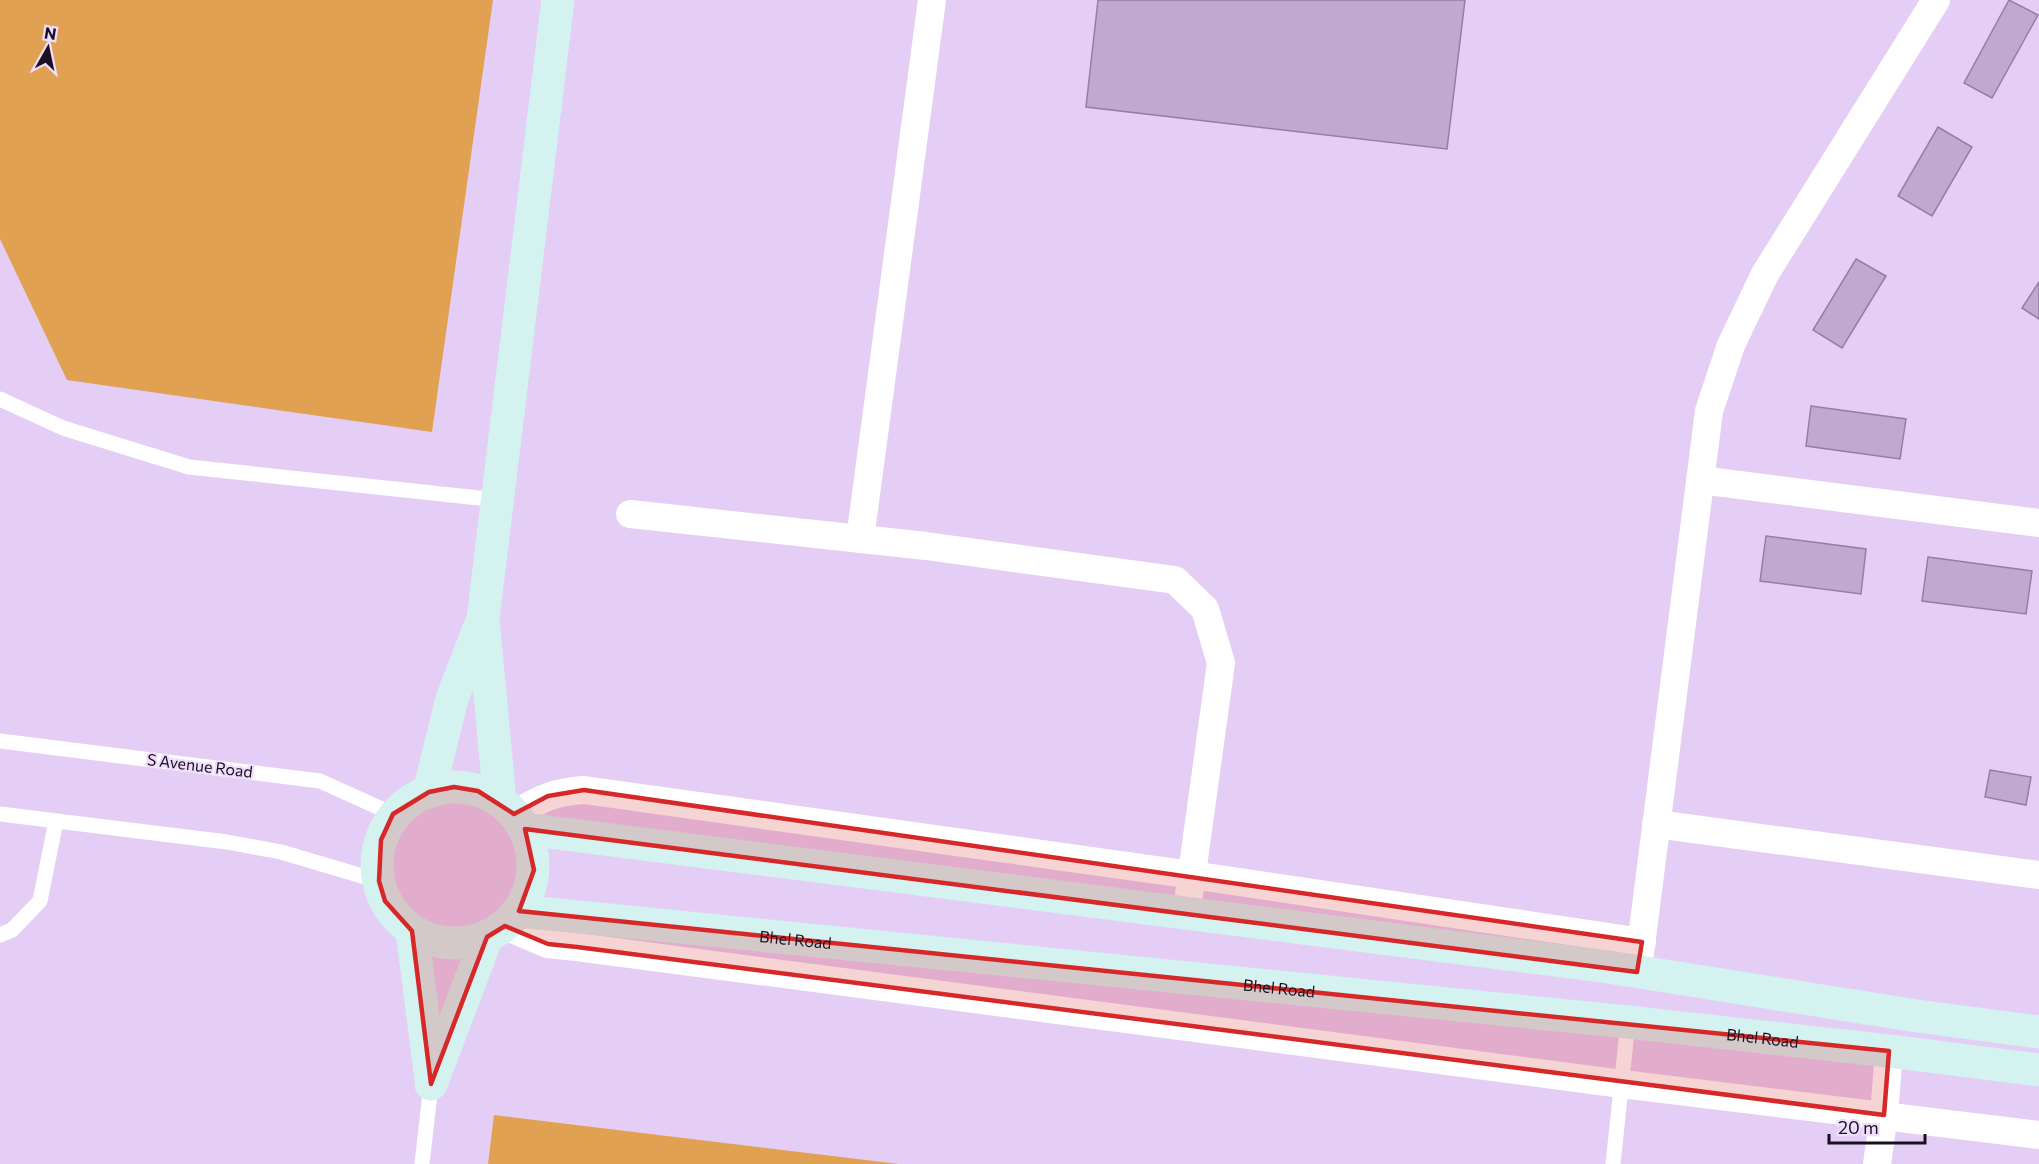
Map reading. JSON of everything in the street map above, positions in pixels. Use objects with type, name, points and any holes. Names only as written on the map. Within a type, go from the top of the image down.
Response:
[{"type":"street","points":[[429,792],[452,699],[483,619],[558,0]]},
{"type":"street","points":[[860,539],[932,0]]},
{"type":"street","points":[[1639,957],[1709,411],[1731,345],[1765,274],[1936,0]]},
{"type":"street","points":[[1700,480],[2039,523]]},
{"type":"street","points":[[630,514],[926,546],[1175,580],[1205,609],[1221,663],[1187,915]]},
{"type":"street","points":[[431,1084],[504,925],[530,891],[534,870],[532,849],[513,814],[483,619]]},
{"type":"street","points":[[1639,957],[1187,915],[513,814],[478,791],[454,787],[429,792],[393,814],[381,840],[377,860],[378,881],[385,901],[412,931],[436,941],[462,943],[504,925],[548,944],[577,948],[1622,1084],[2039,1135]]},
{"type":"street","points":[[513,814],[548,796],[563,791],[584,790],[1192,875],[1639,957],[1917,1016],[2039,1032]]},
{"type":"street","points":[[1656,824],[2039,875]]},
{"type":"street","name":"Bhel Road","points":[[504,925],[1628,1022],[2039,1070]]},
{"type":"street","points":[[412,931],[431,1084]]},
{"type":"street","points":[[1877,1164],[1889,1051]]},
{"type":"lane","points":[[0,399],[63,428],[189,467],[498,500]]},
{"type":"lane","name":"S Avenue Road","points":[[0,741],[320,781],[393,814]]},
{"type":"lane","points":[[0,814],[226,842],[280,852],[378,881]]},
{"type":"lane","points":[[0,935],[12,930],[40,901],[56,821]]},
{"type":"lane","points":[[1613,1164],[1628,1022]]},
{"type":"lane","points":[[422,1164],[431,1084]]},
{"type":"highlighted area","points":[[454,787],[478,791],[514,814],[548,796],[584,790],[1642,942],[1637,972],[525,829],[534,870],[519,911],[1889,1051],[1884,1115],[548,944],[505,926],[487,937],[431,1084],[412,931],[385,901],[379,881],[381,840],[393,814],[429,792]]},
{"type":"shaded area","points":[[0,0],[493,0],[432,432],[67,380],[0,239]]},
{"type":"shaded area","points":[[494,1115],[899,1164],[488,1164]]},
{"type":"building","points":[[1098,0],[1465,0],[1447,149],[1086,107]]},
{"type":"building","points":[[2009,0],[2038,15],[1992,98],[1964,83]]},
{"type":"building","points":[[1938,127],[1972,147],[1932,216],[1898,196]]},
{"type":"building","points":[[1856,259],[1886,276],[1842,348],[1813,330]]},
{"type":"building","points":[[2039,282],[2039,319],[2022,308]]},
{"type":"building","points":[[1811,406],[1906,419],[1900,459],[1806,446]]},
{"type":"building","points":[[1766,536],[1866,549],[1861,594],[1760,581]]},
{"type":"building","points":[[1928,557],[2032,571],[2026,614],[1922,601]]},
{"type":"building","points":[[1990,770],[2031,777],[2026,805],[1985,797]]}]
